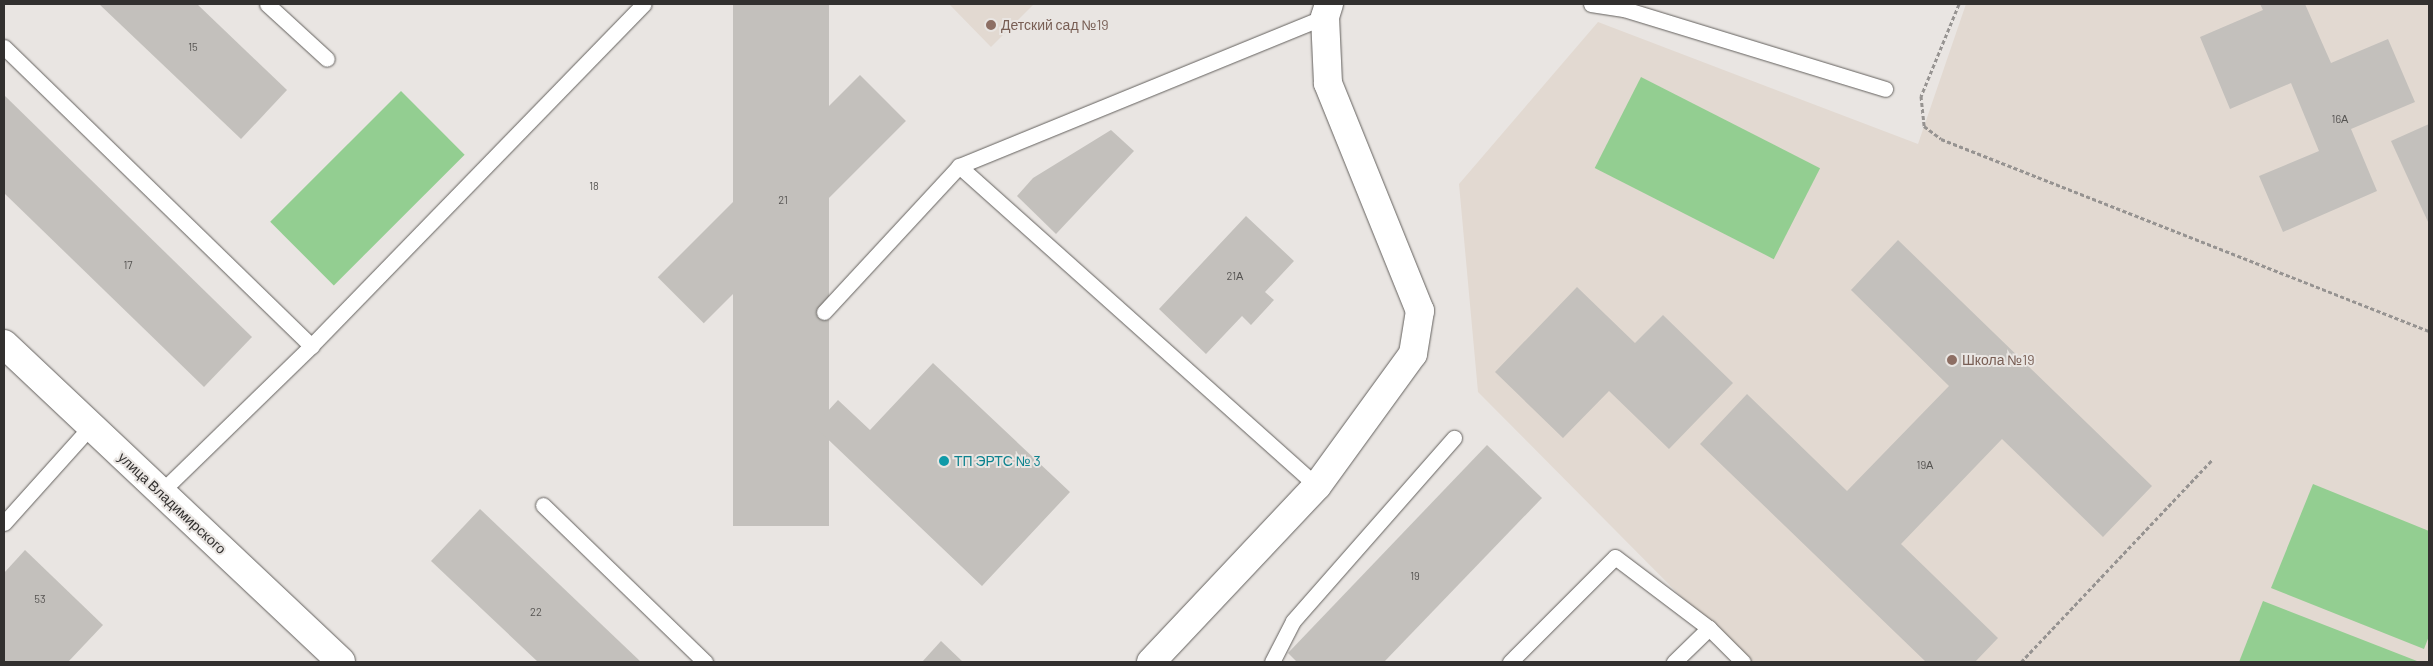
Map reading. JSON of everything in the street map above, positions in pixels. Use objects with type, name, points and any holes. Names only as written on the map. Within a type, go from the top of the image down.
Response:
[{"type":"street","points":[[1151,662],[1317,486],[1413,354],[1420,311],[1328,83],[1327,10]]},
{"type":"street","name":"улица Владимирского","points":[[4,344],[341,662]]},
{"type":"lane","points":[[267,4],[327,59]]},
{"type":"lane","points":[[161,492],[311,346],[644,4]]},
{"type":"lane","points":[[1591,4],[1624,9],[1885,89]]},
{"type":"lane","points":[[824,312],[959,166],[1327,10]]},
{"type":"lane","points":[[4,47],[311,346]]},
{"type":"lane","points":[[959,166],[1317,486]]},
{"type":"lane","points":[[4,522],[90,427]]},
{"type":"lane","points":[[1272,662],[1293,621],[1454,438]]},
{"type":"lane","points":[[543,505],[705,662]]},
{"type":"lane","points":[[1510,662],[1615,557],[1709,628],[1743,662]]},
{"type":"lane","points":[[1674,662],[1709,628]]},
{"type":"path","points":[[1959,4],[1921,96],[1924,126],[1940,139],[2429,331]]},
{"type":"path","points":[[2021,662],[2213,459]]},
{"type":"shaded area","name":"Детский сад №19","points":[[949,4],[1034,4],[991,47]]},
{"type":"shaded area","name":"Школа №19","points":[[1966,4],[2429,4],[2429,662],[1746,662],[1478,392],[1459,184],[1598,22],[1918,144]]},
{"type":"green space","points":[[1641,77],[1820,168],[1774,259],[1595,168]]},
{"type":"green space","points":[[401,91],[465,155],[334,285],[270,222]]},
{"type":"green space","points":[[2313,484],[2429,531],[2429,636],[2424,649],[2271,588]]},
{"type":"green space","points":[[2263,601],[2417,661],[2239,662]]},
{"type":"building","points":[[99,4],[197,4],[287,90],[241,139]]},
{"type":"building","points":[[733,4],[829,4],[829,526],[733,526]]},
{"type":"building","points":[[2260,4],[2305,4],[2331,63],[2388,39],[2415,102],[2351,129],[2377,191],[2283,232],[2259,176],[2319,151],[2291,83],[2230,109],[2200,37],[2263,10]]},
{"type":"building","points":[[860,75],[906,121],[704,323],[658,277]]},
{"type":"building","points":[[4,95],[252,337],[204,387],[4,193]]},
{"type":"building","points":[[2429,124],[2429,224],[2391,141]]},
{"type":"building","points":[[1111,130],[1134,151],[1056,234],[1017,196],[1033,178]]},
{"type":"building","points":[[1246,216],[1294,261],[1265,292],[1274,300],[1251,325],[1242,316],[1206,354],[1159,309]]},
{"type":"building","points":[[1898,240],[2152,486],[2103,537],[2002,439],[1901,544],[1998,638],[1975,662],[1926,662],[1700,444],[1747,394],[1847,491],[1949,386],[1851,290]]},
{"type":"building","points":[[1577,287],[1635,343],[1663,315],[1733,383],[1669,449],[1609,391],[1563,438],[1495,372]]},
{"type":"building","name":"ТП ЭРТС № 3","points":[[933,363],[1070,492],[982,586],[814,426],[838,400],[870,430]]},
{"type":"building","points":[[1487,445],[1542,498],[1384,662],[1297,662],[1288,653]]},
{"type":"building","points":[[480,509],[641,662],[538,662],[431,561]]},
{"type":"building","points":[[25,550],[103,625],[68,662],[4,662],[4,573]]},
{"type":"building","points":[[941,641],[963,662],[922,662]]},
{"type":"place","name":"Детский сад №19","points":[[991,25]]},
{"type":"place","name":"Школа №19","points":[[1952,360]]},
{"type":"place","name":"ТП ЭРТС № 3","points":[[944,461]]}]
